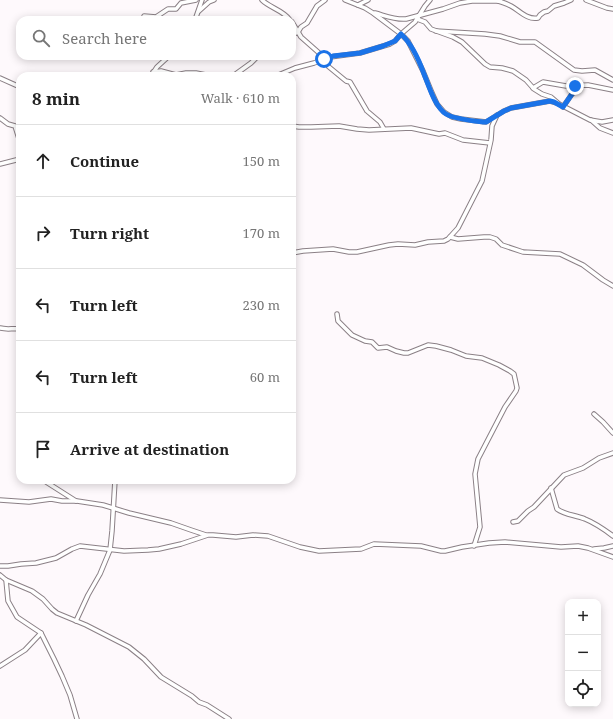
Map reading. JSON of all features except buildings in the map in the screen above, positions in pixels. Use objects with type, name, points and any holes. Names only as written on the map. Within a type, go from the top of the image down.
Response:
[{"type":"street","points":[[158,16],[168,9],[176,9],[181,3],[196,0]]},
{"type":"street","points":[[196,16],[202,0]]},
{"type":"street","points":[[198,12],[209,2],[214,0]]},
{"type":"street","points":[[262,0],[286,16]]},
{"type":"street","points":[[298,32],[310,18],[317,6],[325,0]]},
{"type":"street","points":[[345,0],[373,13],[401,34],[410,44],[437,104],[444,112],[452,116],[486,122],[511,108],[545,102],[554,102],[590,120],[600,128],[613,133]]},
{"type":"street","points":[[358,5],[368,0]]},
{"type":"street","points":[[286,72],[333,56],[360,53],[395,41],[419,17],[430,0]]},
{"type":"street","points":[[373,13],[400,20],[419,17],[460,3],[499,0],[526,17],[534,19],[538,18],[554,6],[571,0]]},
{"type":"street","points":[[586,0],[613,9]]},
{"type":"street","points":[[419,17],[431,29],[462,42],[487,66],[517,73],[533,88],[542,94],[551,97],[562,106]]},
{"type":"street","points":[[296,29],[301,37],[324,59],[326,64],[346,81],[350,82],[367,111],[380,122],[384,129]]},
{"type":"street","points":[[436,31],[485,34],[500,36],[520,42],[535,42],[574,70],[595,70],[613,80]]},
{"type":"street","points":[[153,72],[165,60]]},
{"type":"street","points":[[238,72],[254,60]]},
{"type":"street","points":[[0,78],[16,85]]},
{"type":"street","points":[[533,88],[543,82],[566,86],[588,85],[613,90]]},
{"type":"street","points":[[562,106],[580,85]]},
{"type":"street","points":[[296,252],[333,249],[357,252],[398,244],[415,245],[444,241],[450,238],[458,228],[482,181],[492,126],[498,114]]},
{"type":"street","points":[[0,118],[8,124],[15,126],[16,129]]},
{"type":"street","points":[[590,120],[602,122],[613,120]]},
{"type":"street","points":[[296,127],[311,128],[334,126],[362,130],[415,128],[439,134],[445,133],[467,140],[490,143]]},
{"type":"street","points":[[0,164],[16,160]]},
{"type":"street","points":[[450,238],[464,239],[490,237],[496,239],[502,245],[523,252],[560,254],[584,265],[613,286]]},
{"type":"street","points":[[337,314],[338,321],[352,335],[365,341],[372,342],[378,348],[387,347],[396,351],[408,353],[423,347],[436,346],[466,356],[482,358],[514,374],[517,388],[516,391],[505,407],[480,454],[475,470],[480,527],[474,546]]},
{"type":"street","points":[[0,328],[16,328]]},
{"type":"street","points":[[594,414],[613,434]]},
{"type":"street","points":[[512,522],[518,521],[534,507],[562,477],[584,468],[599,458],[613,453]]},
{"type":"street","points":[[49,484],[77,501]]},
{"type":"street","points":[[76,621],[100,574],[110,550],[115,484]]},
{"type":"street","points":[[551,488],[557,509],[572,516],[586,519],[613,536]]},
{"type":"street","points":[[0,500],[30,502],[51,499],[103,505],[171,523],[208,535],[236,537],[265,535],[300,547],[319,551],[361,549],[374,544],[422,546],[445,551],[462,547],[510,542],[561,547],[578,546],[593,549],[613,557]]},
{"type":"street","points":[[0,566],[36,563],[56,558],[80,546],[124,551],[159,549],[181,544],[208,535]]},
{"type":"street","points":[[593,549],[613,546]]},
{"type":"street","points":[[0,575],[6,580],[32,591],[43,599],[57,613],[129,647],[144,659],[161,677],[192,696],[198,702],[207,705],[229,719]]},
{"type":"street","points":[[6,580],[8,601],[17,617],[41,633],[57,664],[70,695],[77,719]]},
{"type":"street","points":[[0,666],[25,650],[41,633]]},
{"type":"route","points":[[324,59],[333,56],[360,53],[390,44],[401,34],[410,44],[440,109],[447,115],[483,122],[490,120],[504,111],[518,106],[550,101],[563,107],[580,85],[575,86]]}]
